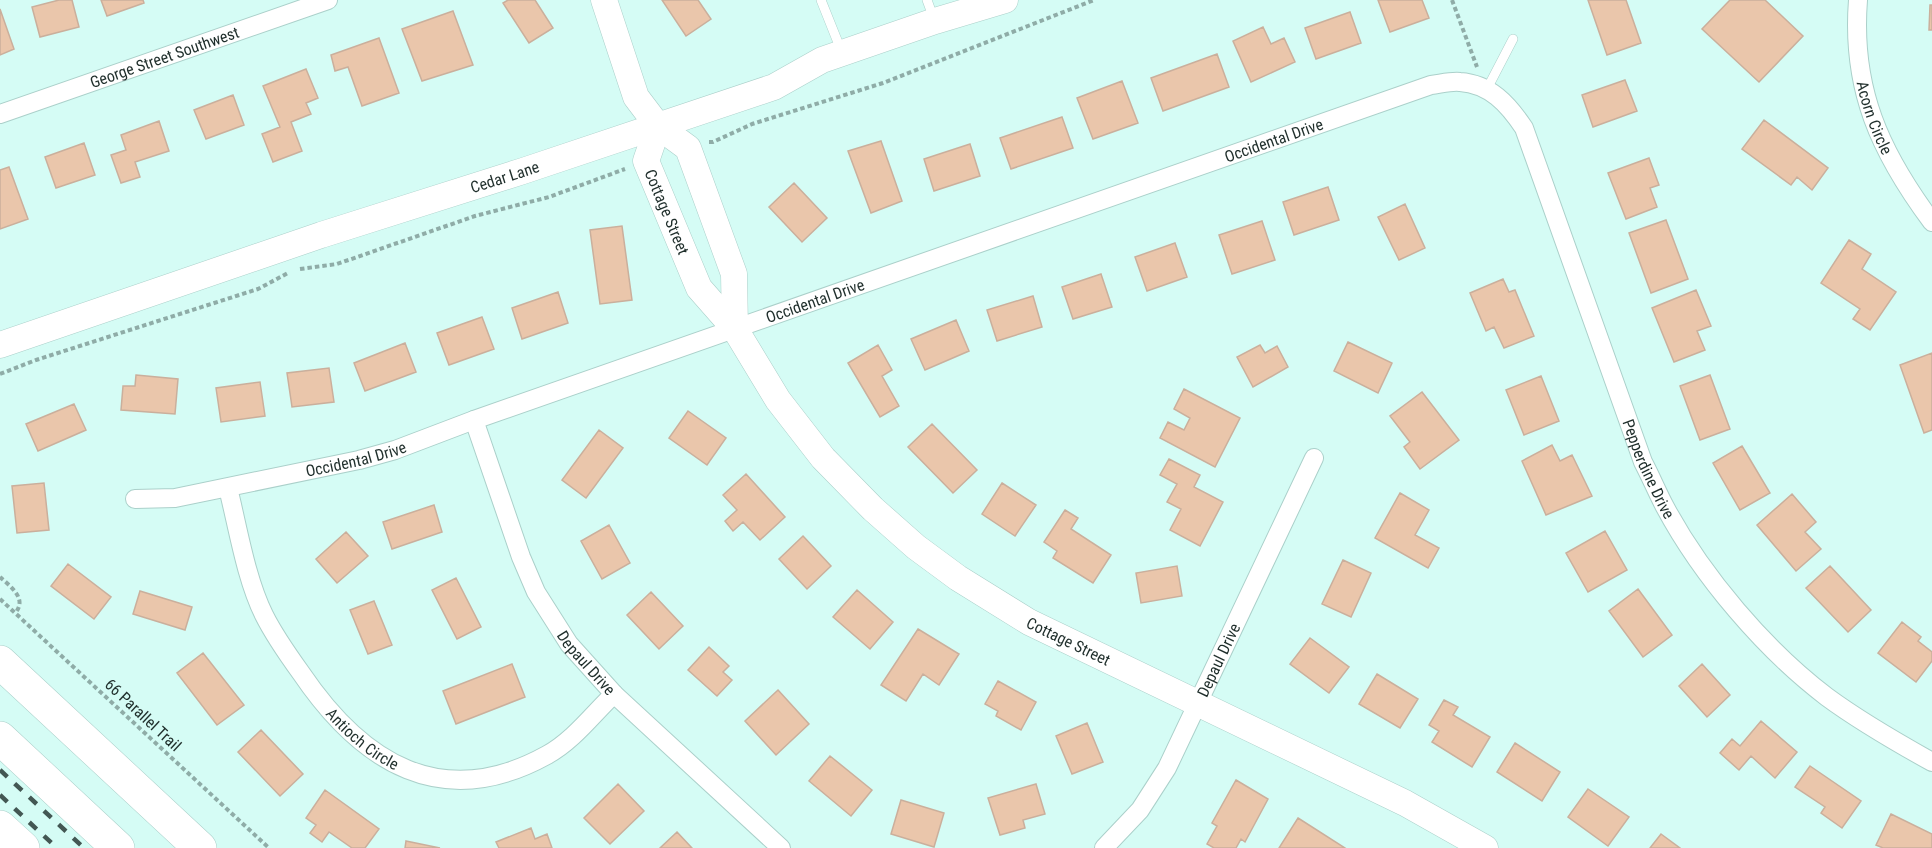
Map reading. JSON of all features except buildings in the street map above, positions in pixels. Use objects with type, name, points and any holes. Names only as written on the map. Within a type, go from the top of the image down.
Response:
[{"type":"highway","points":[[0,662],[200,848]]},
{"type":"highway","points":[[0,738],[118,848]]},
{"type":"highway","points":[[0,827],[23,848]]},
{"type":"street","name":"George Street Southwest","points":[[0,114],[328,0]]},
{"type":"street","points":[[604,0],[636,98],[658,126],[688,148]]},
{"type":"street","name":"Cedar Lane","points":[[0,345],[321,235],[523,171],[774,87],[822,60],[842,53],[931,11],[1004,0]]},
{"type":"street","name":"Acorn Circle","points":[[1858,0],[1857,38],[1862,84],[1875,125],[1885,149],[1909,190],[1932,222]]},
{"type":"street","name":"Occidental Drive","points":[[135,500],[175,498],[228,488],[368,458],[395,450],[735,328],[1431,86],[1459,81],[1487,89]]},
{"type":"street","name":"Pepperdine Drive","points":[[1487,89],[1509,105],[1524,128],[1643,462],[1665,507],[1686,541],[1727,598],[1773,649],[1807,680],[1885,736],[1932,762]]},
{"type":"street","name":"Cottage Street","points":[[658,126],[646,161],[699,288],[735,328],[778,400],[823,458],[873,509],[916,547],[958,578],[1029,622],[1405,802],[1485,848]]},
{"type":"street","name":"Cottage Street","points":[[688,148],[734,274],[735,328]]},
{"type":"street","name":"Depaul Drive","points":[[474,420],[521,557],[536,592],[569,644],[614,694],[781,848]]},
{"type":"street","name":"Depaul Drive","points":[[1104,848],[1140,810],[1167,768],[1314,458]]},
{"type":"street","name":"Antioch Circle","points":[[228,488],[252,583],[264,615],[314,693],[335,717],[367,748],[398,766],[414,773],[446,780],[471,781],[513,772],[549,754],[564,743],[614,694]]},
{"type":"lane","points":[[821,0],[842,53]]},
{"type":"lane","points":[[1487,89],[1513,39]]},
{"type":"path","points":[[688,148],[713,142],[752,124],[883,82],[1094,0]]},
{"type":"path","points":[[1452,0],[1487,89]]},
{"type":"path","points":[[0,374],[36,360],[258,289],[287,273],[303,268],[337,264],[475,216],[549,197],[646,161]]},
{"type":"path","points":[[0,577],[20,600],[19,609],[15,613]]},
{"type":"path","name":"66 Parallel Trail","points":[[0,599],[269,848]]},
{"type":"railway","points":[[0,770],[84,848]]},
{"type":"railway","points":[[0,795],[57,848]]}]
